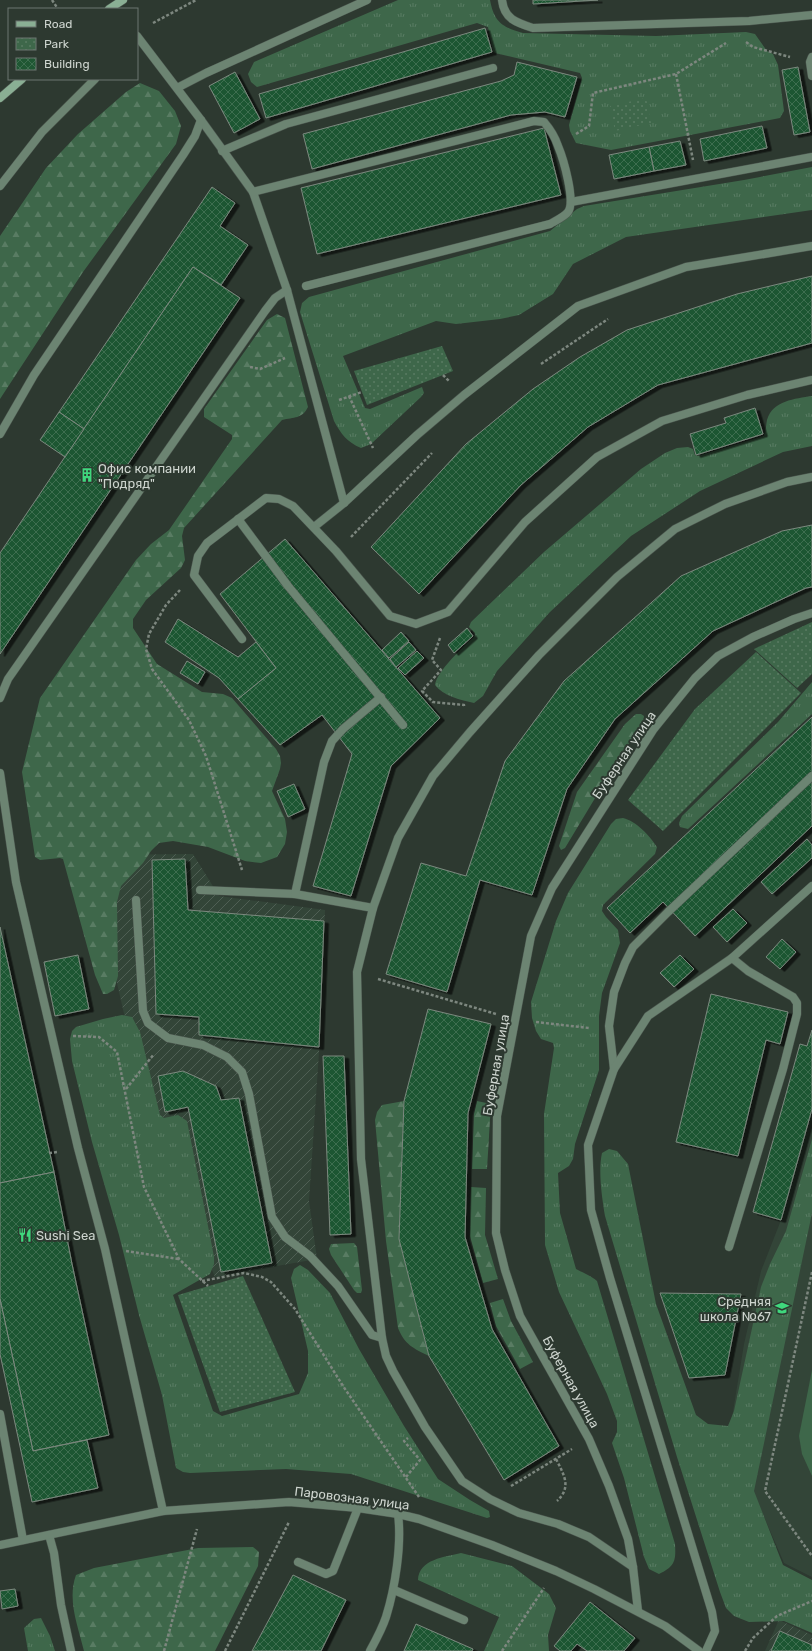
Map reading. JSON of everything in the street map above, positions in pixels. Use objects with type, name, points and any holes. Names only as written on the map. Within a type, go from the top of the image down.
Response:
[{"type":"main road","points":[[113,8],[123,0]]},
{"type":"main road","points":[[0,98],[21,80]]},
{"type":"street","points":[[177,88],[206,73],[367,0]]},
{"type":"street","points":[[502,0],[503,9],[509,17],[520,24],[533,28],[749,21],[812,15]]},
{"type":"street","points":[[140,46],[177,88],[253,192],[286,290],[344,503]]},
{"type":"street","points":[[811,59],[812,76]]},
{"type":"street","points":[[222,151],[286,124],[493,68]]},
{"type":"street","points":[[0,186],[42,132],[94,80]]},
{"type":"street","points":[[0,434],[34,375],[183,155],[195,136],[201,120]]},
{"type":"street","points":[[253,192],[534,121],[544,122],[551,130],[558,145],[564,165],[571,202],[568,212],[550,224],[306,286]]},
{"type":"street","points":[[571,202],[812,157]]},
{"type":"street","points":[[314,527],[344,503],[381,468],[464,395],[578,306],[686,268],[812,246]]},
{"type":"street","points":[[0,698],[8,679],[265,311],[275,298],[286,290]]},
{"type":"street","points":[[242,639],[194,575],[198,556],[207,543],[266,498],[279,500],[293,506],[336,551],[390,616],[416,624],[448,612],[525,522],[597,457],[662,421],[747,395],[812,380]]},
{"type":"street","points":[[633,1567],[589,1537],[558,1524],[519,1513],[490,1499],[462,1481],[425,1427],[386,1356],[382,1338],[362,1159],[357,972],[373,908],[398,838],[413,809],[433,776],[539,655],[616,576],[675,529],[725,504],[787,482],[812,477]]},
{"type":"street","points":[[238,519],[288,586],[403,724]]},
{"type":"street","name":"Буферная улица","points":[[638,1611],[628,1540],[609,1486],[589,1439],[520,1316],[496,1233],[497,1116],[531,936],[552,888],[653,730],[695,678],[718,656],[753,637],[794,619],[812,613]]},
{"type":"street","points":[[296,894],[324,762],[332,740],[380,697]]},
{"type":"street","points":[[0,773],[16,882],[78,1148],[105,1248],[163,1511]]},
{"type":"street","points":[[614,1069],[610,1026],[614,992],[633,947],[812,776]]},
{"type":"street","points":[[706,1651],[715,1631],[712,1612],[610,1278],[591,1210],[588,1145],[614,1069],[648,1016],[732,958],[812,886]]},
{"type":"street","points":[[200,890],[296,894],[373,908]]},
{"type":"street","points":[[136,900],[143,1011],[148,1023],[168,1038],[203,1045],[227,1056],[242,1072],[249,1094],[272,1217],[285,1237],[310,1256],[338,1286],[372,1335],[382,1338]]},
{"type":"street","points":[[729,1247],[783,1069],[796,1014],[797,1003],[793,997],[748,971],[732,958]]},
{"type":"street","points":[[0,1414],[23,1540]]},
{"type":"street","name":"Паровозная улица","points":[[0,1545],[163,1511],[289,1502],[358,1508],[398,1514],[419,1519],[478,1540],[556,1571],[638,1611],[665,1626],[699,1651]]},
{"type":"street","points":[[298,1562],[326,1574],[333,1571],[358,1508]]},
{"type":"street","points":[[370,1651],[386,1619],[394,1590],[400,1529],[398,1514]]},
{"type":"street","points":[[49,1535],[54,1553],[61,1605],[71,1651]]},
{"type":"street","points":[[394,1590],[464,1620]]},
{"type":"path","points":[[150,25],[196,0]]},
{"type":"path","points":[[589,126],[593,93],[676,74],[737,37],[749,21]]},
{"type":"path","points":[[737,37],[753,47],[811,59]]},
{"type":"path","points":[[676,74],[696,179]]},
{"type":"path","points":[[538,366],[613,316]]},
{"type":"path","points":[[260,369],[302,350]]},
{"type":"path","points":[[337,401],[362,392]]},
{"type":"path","points":[[349,396],[381,468]]},
{"type":"path","points":[[336,551],[434,450]]},
{"type":"path","points":[[194,575],[166,605],[149,634],[146,649],[152,669],[189,720],[206,756],[248,891]]},
{"type":"path","points":[[435,617],[444,628],[432,660],[441,670],[422,691],[433,702],[464,705],[470,732]]},
{"type":"path","points":[[357,972],[516,1020],[592,1028]]},
{"type":"path","points":[[99,1037],[117,1052],[126,1090],[144,1186],[179,1259],[208,1286]]},
{"type":"path","points":[[126,1090],[168,1038]]},
{"type":"path","points":[[150,1255],[179,1259]]},
{"type":"path","points":[[812,1272],[765,1491],[812,1556]]},
{"type":"path","points":[[202,1281],[244,1273],[262,1276],[271,1282],[295,1309],[342,1386],[419,1496]]},
{"type":"path","points":[[490,1499],[589,1439]]},
{"type":"path","points":[[553,1503],[563,1494],[566,1484],[556,1459]]},
{"type":"path","points":[[517,1483],[520,1487]]},
{"type":"path","points":[[225,1651],[289,1521],[289,1502]]},
{"type":"path","points":[[164,1651],[198,1523]]},
{"type":"path","points":[[502,1651],[556,1571]]},
{"type":"path","points":[[745,1651],[753,1638],[777,1616],[812,1601]]},
{"type":"shaded area","points":[[193,854],[219,896],[325,910],[319,1052],[309,1201],[317,1259],[215,1277],[151,1130],[113,966],[91,855]]},
{"type":"shaded area","name":"Средняя школа №67","points":[[812,1109],[812,1577],[784,1563],[729,1436],[744,1344],[761,1271],[781,1220]]},
{"type":"shaded area","points":[[779,1620],[812,1635],[812,1651],[765,1651]]},
{"type":"green space","points":[[398,0],[490,0],[494,14],[504,26],[523,33],[656,36],[746,32],[755,34],[767,51],[773,54],[778,65],[784,111],[780,118],[611,150],[576,143],[570,131],[569,125],[582,78],[580,73],[495,53],[493,51],[488,27],[477,23],[257,87],[251,82],[248,74],[254,62]]},
{"type":"green space","points":[[140,83],[159,91],[175,111],[181,126],[176,144],[83,272],[0,399],[0,236],[46,168],[78,134],[126,92]]},
{"type":"green space","points":[[646,98],[651,123],[615,131],[610,106]]},
{"type":"green space","points":[[812,167],[812,210],[626,237],[573,264],[553,294],[519,315],[500,319],[456,324],[436,321],[343,356],[365,408],[370,409],[422,387],[424,393],[371,444],[361,448],[345,437],[334,421],[300,312],[302,303],[309,297],[550,231],[577,209],[584,206],[744,180]]},
{"type":"green space","points":[[277,314],[285,318],[308,407],[300,416],[282,420],[184,528],[182,536],[185,560],[181,568],[146,600],[133,619],[133,628],[157,664],[202,692],[223,694],[232,698],[276,749],[280,756],[281,763],[272,791],[285,819],[287,832],[285,844],[277,857],[261,863],[245,861],[208,847],[173,841],[159,843],[151,851],[143,863],[121,886],[117,902],[118,976],[114,990],[107,994],[103,994],[95,975],[63,859],[40,860],[35,857],[22,772],[40,698],[136,560],[151,544],[169,530],[232,439],[232,435],[204,417],[204,409],[267,320]]},
{"type":"green space","points":[[442,346],[453,371],[367,405],[354,371]]},
{"type":"green space","points":[[812,396],[812,446],[783,452],[700,491],[631,536],[550,612],[497,671],[483,696],[474,703],[447,695],[438,689],[435,685],[440,673],[457,653],[474,637],[475,633],[469,627],[471,622],[544,552],[641,469],[665,453],[677,448],[688,447],[693,449],[695,455],[698,456],[764,436],[767,420],[774,408],[785,402]]},
{"type":"green space","points":[[812,622],[812,674],[797,688],[754,649]]},
{"type":"green space","points":[[756,652],[801,693],[663,831],[628,800],[695,709]]},
{"type":"green space","points":[[812,682],[812,714],[688,829],[680,827],[679,823],[682,816],[778,722]]},
{"type":"green space","points":[[636,714],[641,714],[644,716],[643,724],[621,755],[565,848],[561,850],[559,846],[577,792],[625,724]]},
{"type":"green space","points":[[623,818],[633,822],[651,838],[657,847],[655,854],[603,905],[602,911],[618,930],[620,943],[602,993],[599,1016],[599,1070],[575,1144],[573,1159],[569,1166],[558,1173],[560,1213],[576,1269],[597,1281],[675,1544],[675,1559],[668,1568],[659,1574],[649,1569],[644,1557],[624,1478],[612,1443],[617,1432],[617,1421],[607,1394],[559,1292],[545,1245],[544,1114],[554,1048],[553,1043],[541,1039],[536,1031],[532,1018],[531,1002],[556,921],[568,893],[611,824],[616,819]]},
{"type":"green space","points":[[122,1015],[132,1017],[140,1032],[160,1115],[164,1118],[178,1115],[187,1121],[214,1257],[214,1264],[210,1274],[173,1295],[213,1411],[222,1416],[299,1394],[308,1373],[308,1351],[291,1278],[294,1269],[300,1265],[308,1270],[330,1293],[359,1349],[404,1426],[438,1479],[489,1511],[490,1517],[487,1518],[351,1474],[286,1469],[190,1473],[183,1472],[176,1468],[162,1395],[139,1315],[119,1235],[92,1142],[72,1061],[70,1039],[72,1031],[76,1027]]},
{"type":"green space","points":[[404,1101],[399,1239],[429,1356],[410,1345],[398,1328],[386,1241],[375,1120],[377,1112],[382,1105]]},
{"type":"green space","points":[[477,1101],[491,1104],[487,1169],[472,1169],[474,1114]]},
{"type":"green space","points":[[812,1139],[812,1213],[754,1491],[783,1565],[812,1580],[812,1633],[784,1621],[749,1622],[734,1616],[726,1608],[677,1457],[605,1216],[600,1168],[602,1153],[609,1149],[617,1151],[628,1164],[656,1304],[696,1415],[708,1424],[728,1426],[734,1411],[761,1287],[786,1231]]},
{"type":"green space","points":[[471,1187],[486,1188],[485,1235],[498,1279],[483,1283],[470,1236]]},
{"type":"green space","points":[[354,1243],[357,1247],[362,1290],[361,1293],[357,1293],[354,1290],[331,1255],[329,1249],[331,1244]]},
{"type":"green space","points":[[243,1276],[295,1392],[220,1412],[178,1295]]},
{"type":"green space","points":[[503,1299],[511,1321],[533,1362],[520,1369],[496,1326],[490,1303]]},
{"type":"green space","points":[[812,1370],[812,1476],[802,1454],[799,1436]]},
{"type":"green space","points":[[253,1547],[259,1552],[258,1566],[215,1651],[84,1651],[74,1613],[73,1594],[76,1575],[94,1568],[198,1548]]},
{"type":"green space","points":[[461,1553],[512,1566],[549,1594],[556,1608],[548,1635],[549,1651],[484,1651],[499,1617],[418,1580],[419,1573],[428,1563]]},
{"type":"green space","points":[[41,1618],[50,1636],[55,1651],[28,1651],[24,1628],[34,1619]]},
{"type":"building","points":[[533,0],[598,0],[533,4]]},
{"type":"building","points":[[485,28],[492,52],[266,118],[259,94]]},
{"type":"building","points":[[517,62],[577,77],[565,117],[545,112],[511,115],[312,169],[303,134],[501,81],[514,75]]},
{"type":"building","points":[[798,67],[810,132],[794,135],[782,70]]},
{"type":"building","points":[[235,72],[260,119],[234,133],[209,86]]},
{"type":"building","points":[[762,126],[767,148],[704,161],[700,139]]},
{"type":"building","points":[[544,128],[561,195],[317,254],[301,188]]},
{"type":"building","points":[[680,141],[686,165],[654,171],[649,147]]},
{"type":"building","points":[[649,147],[654,171],[614,179],[609,155]]},
{"type":"building","points":[[212,187],[235,203],[220,226],[248,245],[221,285],[193,267],[84,429],[59,412]]},
{"type":"building","name":"Офис компании \"Подряд\"","points":[[193,267],[240,298],[0,654],[0,553]]},
{"type":"building","points":[[812,276],[812,343],[658,385],[588,427],[521,485],[419,594],[371,547],[466,444],[533,389],[580,357],[627,330],[737,294]]},
{"type":"building","points":[[755,408],[763,434],[696,455],[690,434],[726,423],[724,418]]},
{"type":"building","points":[[59,412],[84,429],[65,457],[40,440]]},
{"type":"building","points":[[812,525],[812,587],[806,588],[713,631],[615,719],[567,789],[532,895],[480,880],[447,992],[386,974],[421,863],[466,876],[505,761],[564,681],[681,576],[782,531]]},
{"type":"building","points":[[285,539],[440,718],[391,766],[351,896],[313,886],[352,754],[322,715],[280,745],[238,699],[276,668],[220,594]]},
{"type":"building","points":[[178,619],[238,657],[256,642],[276,668],[238,699],[219,678],[165,642]]},
{"type":"building","points":[[467,628],[473,636],[454,653],[448,645]]},
{"type":"building","points":[[401,632],[409,641],[389,658],[382,650]]},
{"type":"building","points":[[409,642],[416,650],[396,667],[390,659]]},
{"type":"building","points":[[417,651],[424,658],[405,675],[398,668]]},
{"type":"building","points":[[187,661],[205,672],[198,684],[180,673]]},
{"type":"building","points":[[812,717],[812,826],[695,936],[663,902],[630,933],[607,908]]},
{"type":"building","points":[[294,784],[305,809],[288,817],[277,791]]},
{"type":"building","points":[[807,839],[812,845],[812,858],[772,894],[761,882]]},
{"type":"building","points":[[185,859],[188,910],[324,921],[319,1047],[199,1035],[199,1017],[156,1014],[152,860]]},
{"type":"building","points":[[733,909],[747,923],[727,942],[713,927]]},
{"type":"building","points":[[0,927],[54,1172],[0,1183]]},
{"type":"building","points":[[782,939],[796,952],[780,969],[766,957]]},
{"type":"building","points":[[78,955],[89,1009],[55,1016],[44,962]]},
{"type":"building","points":[[680,955],[694,969],[674,987],[660,973]]},
{"type":"building","points":[[711,994],[788,1012],[780,1044],[766,1040],[738,1156],[676,1142]]},
{"type":"building","points":[[428,1009],[491,1024],[468,1113],[465,1237],[492,1329],[559,1446],[504,1480],[429,1356],[399,1239],[404,1101]]},
{"type":"building","points":[[812,1030],[812,1109],[781,1220],[753,1212],[800,1044],[807,1046]]},
{"type":"building","points":[[323,1056],[344,1056],[351,1234],[330,1235]]},
{"type":"building","points":[[183,1071],[216,1086],[221,1100],[239,1098],[272,1263],[221,1272],[188,1107],[165,1112],[158,1076]]},
{"type":"building","points":[[54,1172],[72,1264],[109,1435],[33,1451],[0,1299],[0,1183]]},
{"type":"building","points":[[660,1293],[741,1294],[725,1375],[689,1378]]},
{"type":"building","points":[[0,1299],[33,1451],[87,1440],[98,1488],[32,1502],[0,1354]]},
{"type":"building","points":[[293,1575],[346,1600],[321,1651],[252,1651]]},
{"type":"building","points":[[15,1589],[18,1606],[2,1609],[0,1591]]},
{"type":"building","points":[[590,1602],[635,1638],[624,1651],[587,1651],[577,1644],[571,1651],[560,1651],[554,1646]]},
{"type":"building","points":[[416,1624],[473,1649],[472,1651],[404,1651]]},
{"type":"building","points":[[780,1631],[812,1645],[812,1651],[771,1651]]},
{"type":"place","name":"Офис компании \"Подряд\"","points":[[87,475]]},
{"type":"place","name":"Sushi Sea","points":[[25,1235]]},
{"type":"place","name":"Средняя школа №67","points":[[782,1308]]}]
